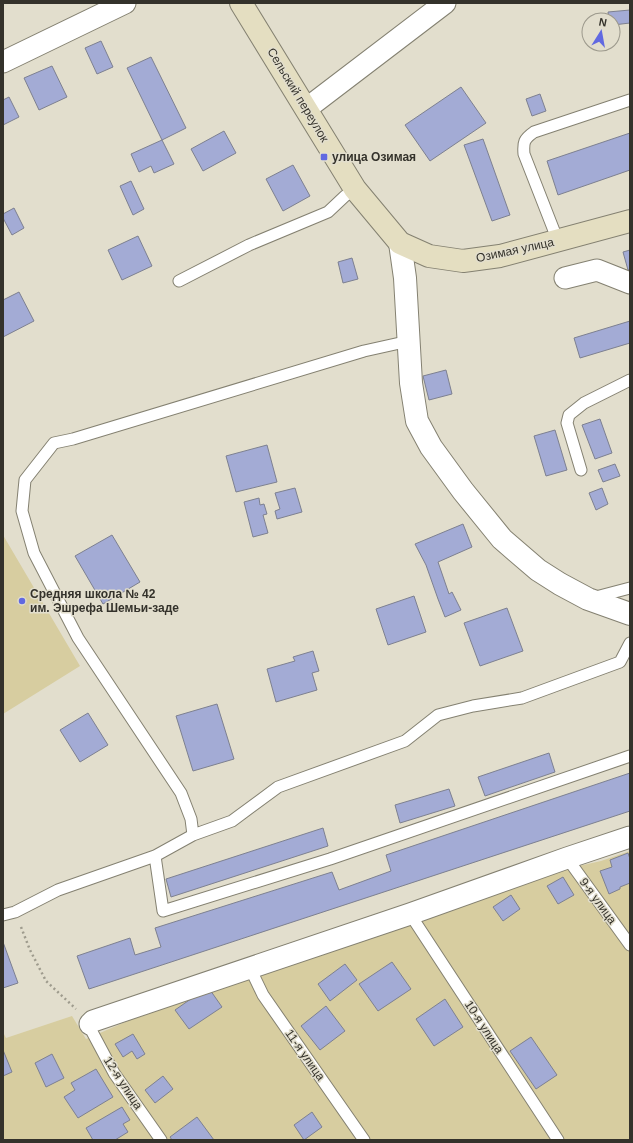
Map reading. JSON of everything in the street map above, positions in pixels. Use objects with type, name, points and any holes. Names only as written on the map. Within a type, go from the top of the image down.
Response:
[{"type":"main road","name":"Сельский переулок","points":[[241,3],[355,189],[400,243]]},
{"type":"main road","name":"Озимая улица","points":[[400,243],[429,256],[463,261],[500,256],[630,221]]},
{"type":"street","points":[[3,62],[125,3]]},
{"type":"street","points":[[306,108],[446,3]]},
{"type":"street","points":[[400,243],[405,278],[411,383],[417,421],[431,447],[463,491],[502,540],[538,570],[560,584],[588,599],[630,614]]},
{"type":"street","points":[[565,278],[598,270],[630,283]]},
{"type":"street","points":[[90,1024],[93,1021],[410,914],[630,836]]},
{"type":"lane","points":[[558,241],[524,154],[523,145],[526,137],[534,132],[630,100]]},
{"type":"lane","points":[[179,281],[248,245],[328,212],[344,196],[355,189]]},
{"type":"lane","points":[[193,835],[191,819],[181,793],[78,638],[34,553],[22,510],[25,480],[54,443],[73,439],[364,351],[409,341]]},
{"type":"lane","points":[[581,470],[567,423],[569,415],[584,404],[630,380]]},
{"type":"lane","points":[[588,599],[630,588]]},
{"type":"lane","points":[[3,915],[15,912],[58,890],[155,856],[193,835],[232,821],[278,787],[405,741],[438,715],[474,706],[522,698],[620,662],[630,643]]},
{"type":"lane","points":[[155,856],[164,911],[330,859],[630,756]]},
{"type":"lane","name":"9-я улица","points":[[567,858],[630,945]]},
{"type":"lane","name":"10-я улица","points":[[410,914],[558,1140]]},
{"type":"lane","name":"11-я улица","points":[[250,968],[263,995],[364,1140]]},
{"type":"lane","name":"12-я улица","points":[[90,1024],[90,1028],[114,1073],[162,1140]]},
{"type":"path","points":[[15,912],[30,950],[46,980],[90,1024]]},
{"type":"shaded area","name":"Средняя школа № 42 им. Эшрефа Шемьи-заде","points":[[3,535],[80,666],[3,714]]},
{"type":"shaded area","points":[[630,851],[630,1140],[3,1140],[3,1032],[6,1038],[72,1016],[86,1039],[167,1004],[570,868],[601,861]]},
{"type":"building","points":[[630,10],[630,23],[621,24],[621,12],[608,12]]},
{"type":"building","points":[[101,41],[113,67],[97,74],[85,48]]},
{"type":"building","points":[[151,57],[186,128],[162,140],[127,68]]},
{"type":"building","points":[[52,66],[67,97],[39,110],[24,78]]},
{"type":"building","points":[[461,87],[486,123],[430,161],[405,125]]},
{"type":"building","points":[[540,94],[546,111],[532,116],[526,99]]},
{"type":"building","points":[[9,97],[19,117],[3,125],[3,100]]},
{"type":"building","points":[[224,131],[236,153],[203,171],[191,149]]},
{"type":"building","points":[[630,133],[630,170],[558,195],[547,161]]},
{"type":"building","points":[[483,139],[510,215],[492,221],[464,145]]},
{"type":"building","points":[[162,140],[174,164],[154,173],[151,166],[139,172],[131,154]]},
{"type":"building","points":[[293,165],[310,196],[283,211],[266,179]]},
{"type":"building","points":[[131,181],[144,209],[133,215],[120,186]]},
{"type":"building","points":[[14,208],[24,228],[12,235],[3,218],[3,214]]},
{"type":"building","points":[[138,236],[152,266],[122,280],[108,250]]},
{"type":"building","points":[[630,250],[630,270],[628,270],[623,252]]},
{"type":"building","points":[[352,258],[358,279],[343,283],[338,262]]},
{"type":"building","points":[[19,292],[34,321],[3,337],[3,300]]},
{"type":"building","points":[[630,321],[630,343],[580,358],[574,338]]},
{"type":"building","points":[[446,370],[452,394],[429,400],[423,376]]},
{"type":"building","points":[[600,419],[612,453],[595,459],[582,425]]},
{"type":"building","points":[[555,430],[567,470],[546,476],[534,436]]},
{"type":"building","points":[[267,445],[277,482],[236,492],[226,456]]},
{"type":"building","points":[[615,464],[620,476],[603,482],[598,470]]},
{"type":"building","points":[[295,488],[302,512],[277,519],[275,511],[280,509],[275,493]]},
{"type":"building","points":[[602,488],[608,504],[596,510],[589,493]]},
{"type":"building","points":[[259,498],[260,505],[264,504],[267,514],[263,515],[268,533],[253,537],[244,502]]},
{"type":"building","points":[[463,524],[472,547],[438,562],[449,594],[452,592],[461,610],[445,617],[426,565],[415,544]]},
{"type":"building","points":[[112,535],[140,582],[103,604],[75,556]]},
{"type":"building","points":[[414,596],[426,632],[388,645],[376,609]]},
{"type":"building","points":[[507,608],[523,651],[480,666],[464,623]]},
{"type":"building","points":[[313,651],[319,671],[312,673],[317,690],[276,702],[267,669],[295,661],[293,657]]},
{"type":"building","points":[[217,704],[234,759],[193,771],[176,716]]},
{"type":"building","points":[[88,713],[108,745],[80,762],[60,730]]},
{"type":"building","points":[[549,753],[555,772],[485,796],[478,777]]},
{"type":"building","points":[[630,773],[630,811],[89,989],[77,956],[130,938],[135,955],[161,947],[155,928],[332,872],[339,890],[391,871],[386,855]]},
{"type":"building","points":[[449,789],[455,806],[400,823],[395,805]]},
{"type":"building","points":[[323,828],[328,846],[171,897],[166,879]]},
{"type":"building","points":[[628,853],[630,859],[630,883],[609,894],[600,871],[612,867],[610,860]]},
{"type":"building","points":[[563,877],[574,895],[558,904],[547,886]]},
{"type":"building","points":[[511,895],[520,909],[503,921],[493,907]]},
{"type":"building","points":[[3,942],[18,983],[3,988]]},
{"type":"building","points":[[392,962],[411,989],[378,1011],[359,984]]},
{"type":"building","points":[[345,964],[357,980],[330,1001],[318,984]]},
{"type":"building","points":[[208,987],[222,1007],[189,1029],[175,1010]]},
{"type":"building","points":[[445,999],[463,1027],[434,1046],[416,1019]]},
{"type":"building","points":[[326,1006],[345,1031],[320,1050],[301,1026]]},
{"type":"building","points":[[133,1034],[145,1054],[137,1059],[132,1051],[123,1057],[115,1044]]},
{"type":"building","points":[[531,1037],[557,1075],[536,1089],[510,1051]]},
{"type":"building","points":[[3,1050],[12,1072],[3,1076]]},
{"type":"building","points":[[52,1054],[64,1078],[46,1087],[35,1063]]},
{"type":"building","points":[[96,1069],[113,1097],[78,1118],[64,1097],[75,1090],[71,1083]]},
{"type":"building","points":[[163,1076],[173,1089],[155,1103],[145,1090]]},
{"type":"building","points":[[122,1107],[130,1120],[123,1124],[128,1132],[115,1140],[93,1140],[86,1128]]},
{"type":"building","points":[[312,1112],[322,1127],[304,1140],[294,1125]]},
{"type":"building","points":[[197,1117],[214,1140],[172,1140],[170,1137]]},
{"type":"place","name":"улица Озимая","points":[[324,157]]},
{"type":"place","name":"Средняя школа № 42 им. Эшрефа Шемьи-заде","points":[[22,601]]}]
